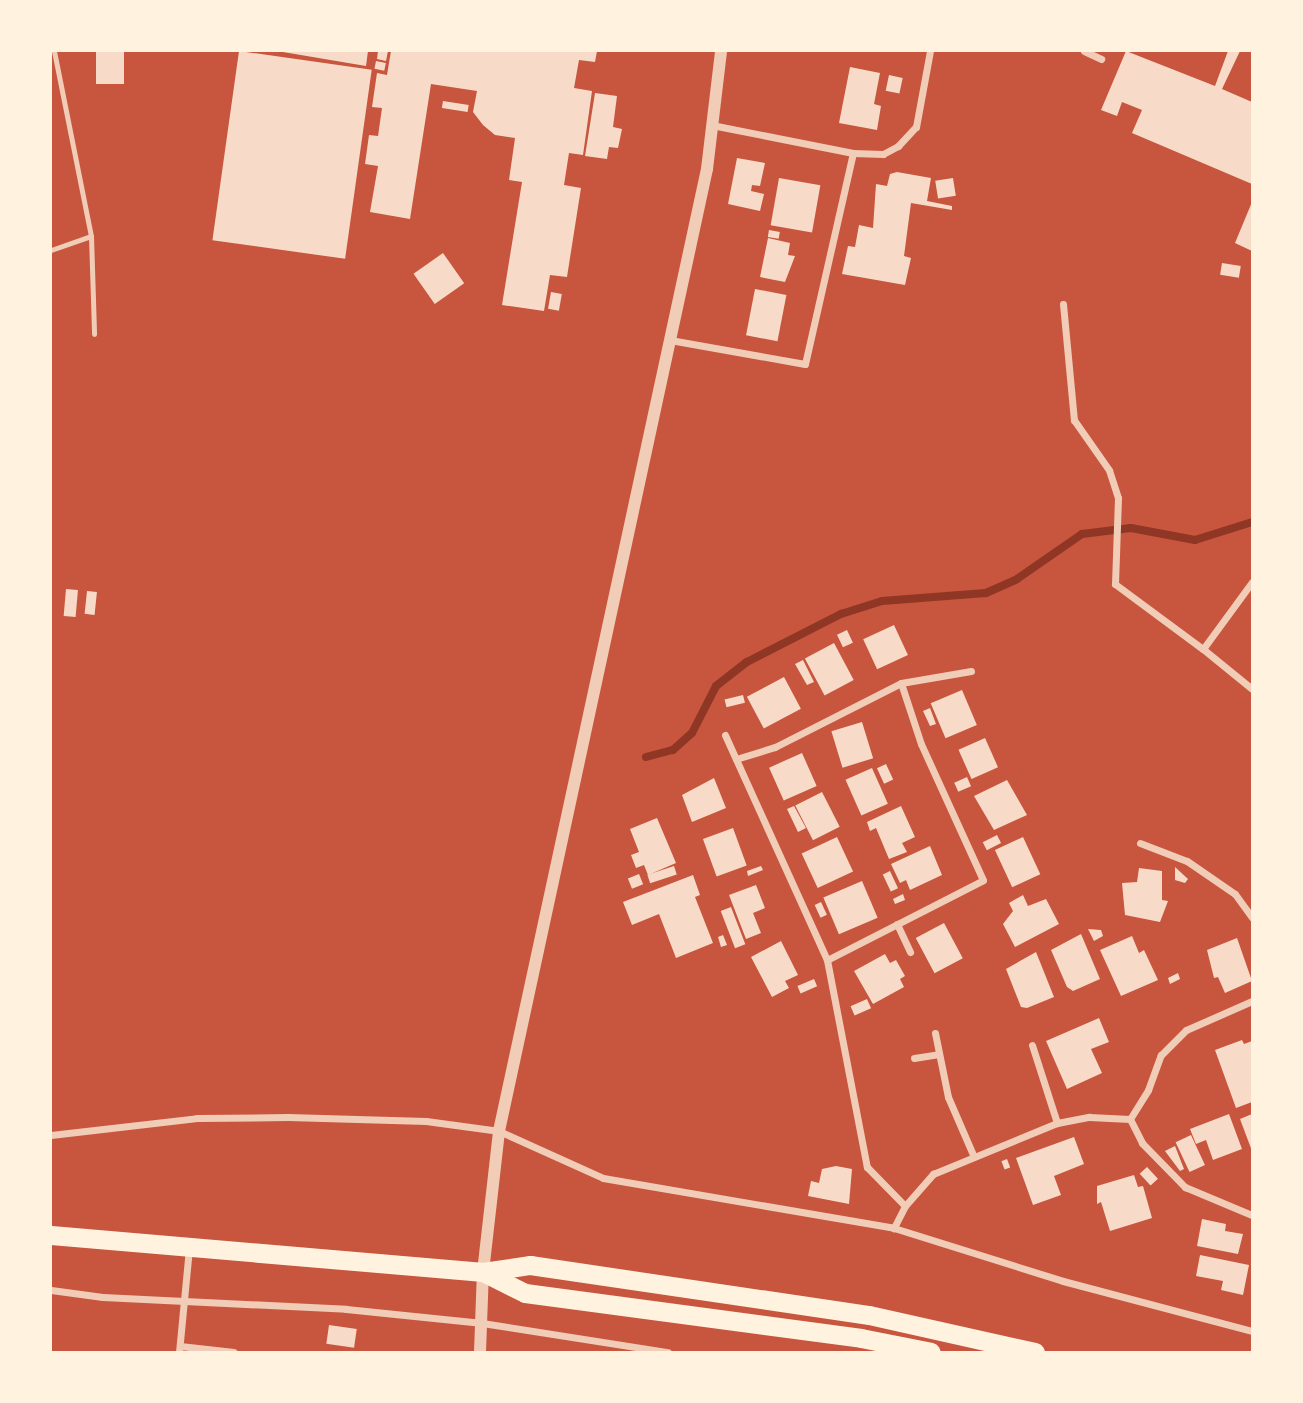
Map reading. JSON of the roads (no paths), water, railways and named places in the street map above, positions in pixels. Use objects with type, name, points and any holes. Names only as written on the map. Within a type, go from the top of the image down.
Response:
[{"type":"highway","points":[[51,1234],[483,1272],[544,1267],[869,1315],[1035,1352]]},
{"type":"highway","points":[[483,1272],[525,1293],[861,1338],[931,1352]]},
{"type":"street","points":[[480,1352],[486,1230],[499,1131],[707,169],[721,51]]},
{"type":"street","points":[[712,125],[853,153],[883,153],[898,146],[916,127],[930,51]]},
{"type":"street","points":[[1084,51],[1101,59]]},
{"type":"street","points":[[670,340],[805,364],[853,153]]},
{"type":"street","points":[[1063,304],[1074,420],[1109,470],[1117,512],[1115,584],[1252,689]]},
{"type":"street","points":[[1203,649],[1252,582]]},
{"type":"street","points":[[736,759],[775,747],[901,682],[971,671]]},
{"type":"street","points":[[827,960],[984,880],[921,744],[901,682]]},
{"type":"street","points":[[724,735],[827,960],[867,1167],[905,1206]]},
{"type":"street","points":[[1140,843],[1187,861],[1235,894],[1252,917]]},
{"type":"street","points":[[897,924],[910,952]]},
{"type":"street","points":[[1130,1119],[1148,1090],[1161,1055],[1186,1030],[1252,1001]]},
{"type":"street","points":[[935,1033],[948,1097],[974,1157]]},
{"type":"street","points":[[1032,1045],[1057,1124]]},
{"type":"street","points":[[914,1058],[939,1054]]},
{"type":"street","points":[[51,1135],[197,1118],[288,1117],[426,1121],[499,1131],[603,1178],[894,1228],[1063,1281],[1252,1331]]},
{"type":"street","points":[[894,1228],[905,1206],[933,1174],[1057,1124],[1089,1117],[1130,1119]]},
{"type":"street","points":[[1130,1119],[1142,1143],[1185,1187],[1252,1215]]},
{"type":"street","points":[[190,1245],[180,1349],[234,1352]]},
{"type":"street","points":[[51,1290],[184,1301],[346,1309],[482,1323],[668,1352]]},
{"type":"lane","points":[[54,51],[91,236],[94,334]]},
{"type":"lane","points":[[51,250],[91,236]]},
{"type":"waterway","points":[[646,757],[673,750],[692,733],[716,686],[747,662],[841,614],[882,601],[986,593],[1017,579],[1082,534],[1131,528],[1195,540],[1252,522]]}]
